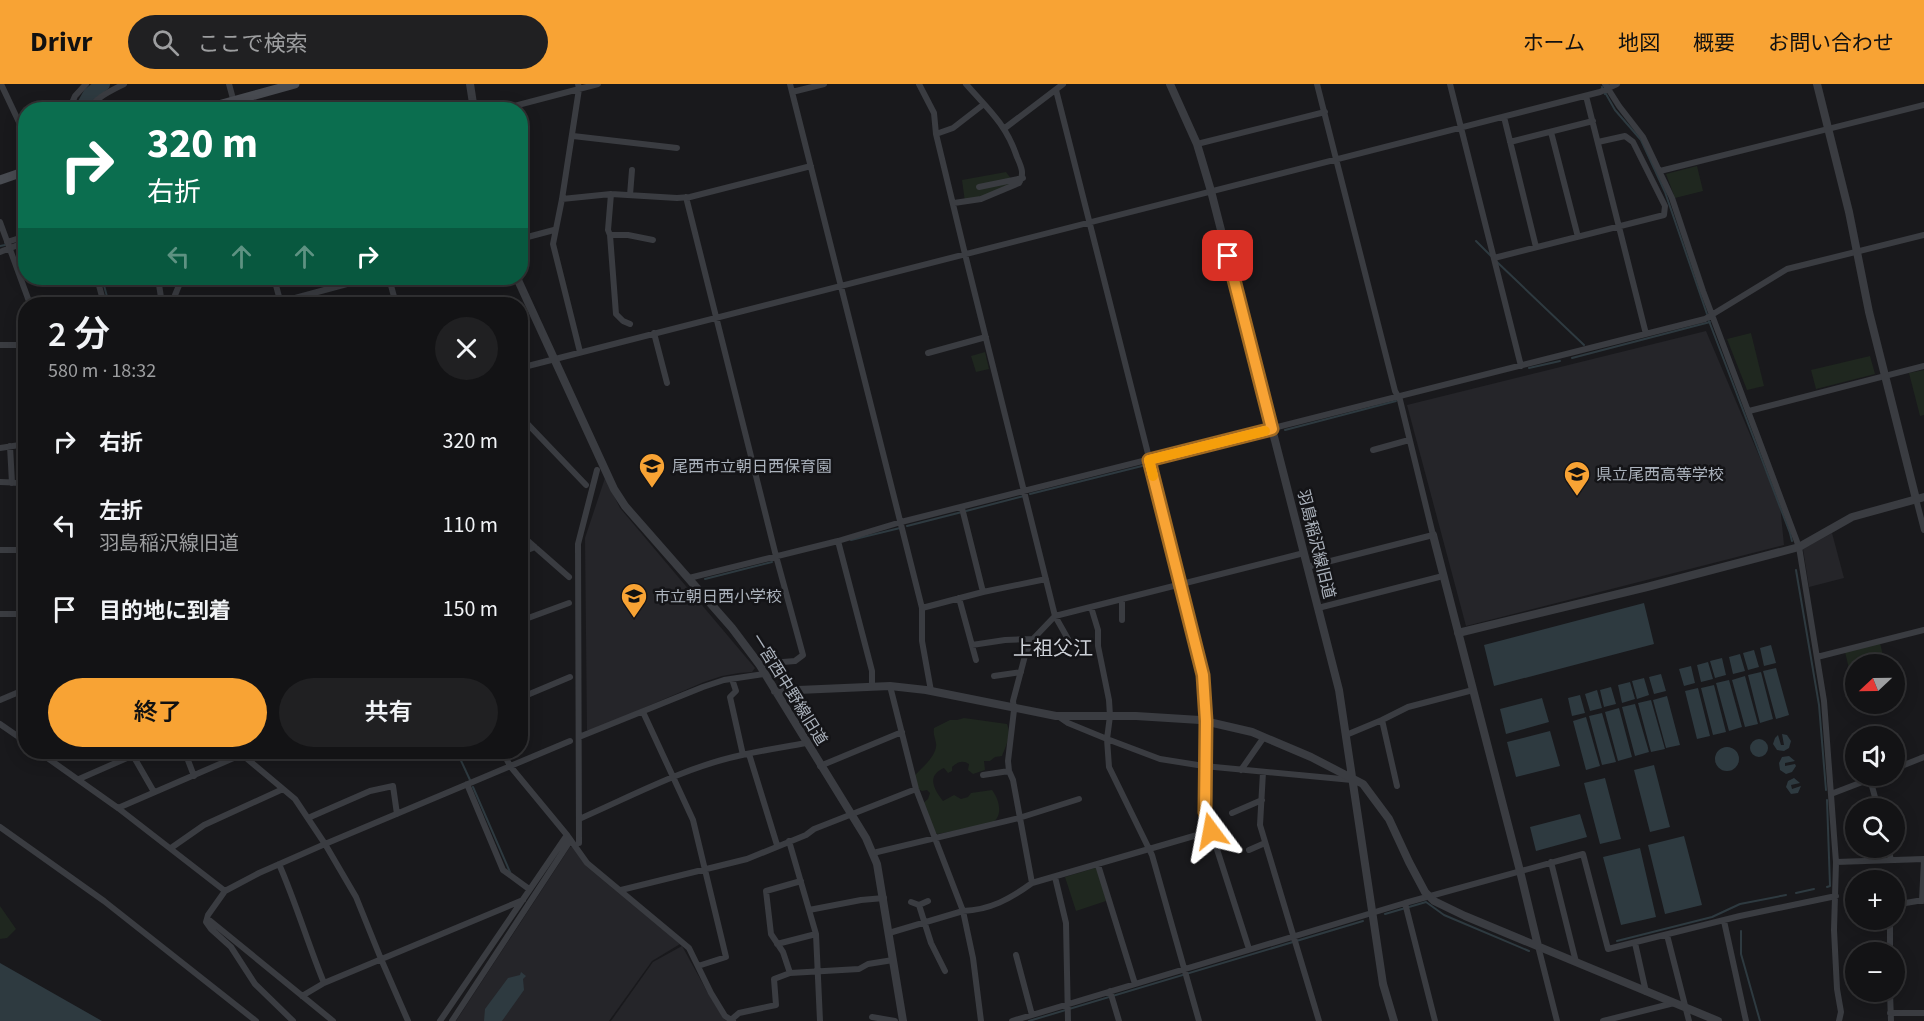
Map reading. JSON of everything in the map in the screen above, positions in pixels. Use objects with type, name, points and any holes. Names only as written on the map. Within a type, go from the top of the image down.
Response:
[{"type":"main road","points":[[244,102],[295,84]]},
{"type":"main road","points":[[0,180],[18,174]]},
{"type":"street","points":[[1,84],[18,120]]},
{"type":"street","points":[[72,102],[86,84]]},
{"type":"street","points":[[95,102],[124,84]]},
{"type":"street","points":[[229,84],[234,102]]},
{"type":"street","points":[[470,84],[473,102]]},
{"type":"street","points":[[527,102],[578,87],[598,84]]},
{"type":"street","points":[[790,84],[922,608],[922,641],[931,691]]},
{"type":"street","points":[[792,92],[824,84]]},
{"type":"street","points":[[919,84],[934,113],[936,134],[1055,616],[1068,639]]},
{"type":"street","points":[[954,203],[981,199],[1019,183],[1023,177],[1011,138],[1005,128],[966,84]]},
{"type":"street","points":[[1005,128],[1063,84]]},
{"type":"street","name":"羽島稲沢線旧道","points":[[1170,84],[1197,144],[1211,191],[1339,690],[1383,984],[1394,1021]]},
{"type":"street","points":[[1317,84],[1557,1021]]},
{"type":"street","points":[[1450,84],[1521,366]]},
{"type":"street","points":[[528,366],[1586,96],[1598,89],[1617,84]]},
{"type":"street","points":[[1817,84],[1849,212],[1869,312],[1920,498],[1924,530]]},
{"type":"street","points":[[1606,86],[1643,137],[1672,198],[1713,316],[1799,547],[1824,701],[1836,862],[1834,930],[1837,989],[1841,1012],[1839,1021]]},
{"type":"street","points":[[578,87],[573,136],[553,244],[580,352]]},
{"type":"street","points":[[1056,90],[1203,675],[1206,721],[1205,812],[1249,949]]},
{"type":"street","points":[[1586,96],[1647,334]]},
{"type":"street","points":[[936,134],[953,128],[984,104]]},
{"type":"street","points":[[1660,171],[1924,105]]},
{"type":"street","points":[[1197,144],[1325,112]]},
{"type":"street","points":[[1504,117],[1536,247]]},
{"type":"street","points":[[1510,142],[1593,121]]},
{"type":"street","points":[[1551,132],[1578,237]]},
{"type":"street","points":[[573,136],[677,148]]},
{"type":"street","points":[[1494,258],[1664,215],[1665,206],[1633,142],[1625,136],[1598,142]]},
{"type":"street","points":[[562,199],[611,194],[686,197],[811,166]]},
{"type":"street","points":[[630,195],[632,170]]},
{"type":"street","points":[[979,187],[1023,177]]},
{"type":"street","points":[[611,194],[608,230],[616,314],[630,324]]},
{"type":"street","points":[[686,197],[803,655],[795,661],[759,664]]},
{"type":"street","points":[[0,222],[18,272]]},
{"type":"street","points":[[528,236],[554,230]]},
{"type":"street","points":[[610,235],[628,235],[653,240]]},
{"type":"street","points":[[689,578],[1713,316],[1787,269],[1924,235]]},
{"type":"street","points":[[0,252],[18,240]]},
{"type":"street","points":[[8,245],[18,243]]},
{"type":"street","points":[[300,297],[341,285]]},
{"type":"street","name":"一宮西中野線旧道","points":[[528,302],[614,489],[625,506],[732,628],[759,664],[873,853],[884,898],[903,1021]]},
{"type":"street","points":[[654,333],[667,383]]},
{"type":"street","points":[[928,353],[987,337]]},
{"type":"street","points":[[0,345],[18,345]]},
{"type":"street","points":[[1749,411],[1924,366]]},
{"type":"street","points":[[528,424],[586,485]]},
{"type":"street","points":[[1373,450],[1409,440]]},
{"type":"street","points":[[0,448],[18,445]]},
{"type":"street","points":[[10,446],[12,483]]},
{"type":"street","points":[[579,843],[578,544],[597,470]]},
{"type":"street","points":[[0,482],[18,483]]},
{"type":"street","points":[[1458,633],[1799,547],[1852,517],[1920,498]]},
{"type":"street","points":[[962,508],[983,592]]},
{"type":"street","points":[[1307,567],[1432,535]]},
{"type":"street","points":[[528,541],[569,577]]},
{"type":"street","points":[[838,541],[871,665],[872,686]]},
{"type":"street","points":[[528,550],[535,547]]},
{"type":"street","points":[[0,550],[18,550]]},
{"type":"street","points":[[1032,883],[1013,780],[1009,771],[1013,701],[1026,652],[1033,639],[1055,616],[1304,553]]},
{"type":"street","points":[[1318,608],[1443,576]]},
{"type":"street","points":[[922,608],[1046,579]]},
{"type":"street","points":[[959,598],[976,660]]},
{"type":"street","points":[[1122,599],[1122,620]]},
{"type":"street","points":[[528,618],[569,603]]},
{"type":"street","points":[[1091,607],[1098,630],[1098,646],[1109,700],[1110,716],[1107,739],[1109,767],[1152,855],[1199,1021]]},
{"type":"street","points":[[0,614],[18,614]]},
{"type":"street","points":[[1816,657],[1924,630]]},
{"type":"street","points":[[972,645],[1033,639]]},
{"type":"street","points":[[994,676],[1021,672]]},
{"type":"street","points":[[579,737],[703,687],[764,674]]},
{"type":"street","points":[[528,695],[570,678]]},
{"type":"street","points":[[732,679],[736,692],[730,697],[746,754],[777,845]]},
{"type":"street","points":[[890,686],[916,789],[963,911],[973,958],[981,1021]]},
{"type":"street","points":[[775,692],[890,686],[931,691],[1056,716],[1206,721],[1252,732],[1335,768],[1363,784],[1389,819],[1408,862],[1425,892],[1434,901],[1718,1021]]},
{"type":"street","points":[[1346,735],[1408,707],[1473,690]]},
{"type":"street","points":[[0,700],[18,692]]},
{"type":"street","points":[[643,712],[693,820],[726,957],[698,966]]},
{"type":"street","points":[[1056,716],[1068,723],[1160,759],[1204,766],[1353,780]]},
{"type":"street","points":[[1382,720],[1396,786]]},
{"type":"street","points":[[0,724],[18,736]]},
{"type":"street","points":[[820,766],[902,732]]},
{"type":"street","points":[[1241,770],[1264,737]]},
{"type":"street","points":[[528,758],[570,741]]},
{"type":"street","points":[[579,819],[673,778],[746,754],[806,743]]},
{"type":"street","points":[[1905,765],[1924,757]]},
{"type":"street","points":[[49,759],[118,808],[225,891]]},
{"type":"street","points":[[79,779],[125,759]]},
{"type":"street","points":[[135,759],[154,792]]},
{"type":"street","points":[[188,759],[194,776]]},
{"type":"street","points":[[118,808],[229,759]]},
{"type":"street","points":[[249,759],[295,799],[325,844],[357,897],[408,1021]]},
{"type":"street","points":[[506,759],[587,863],[687,945],[725,1016],[733,1020],[739,1013],[776,1005],[774,979],[790,973],[859,969],[868,964],[893,960]]},
{"type":"street","points":[[293,1021],[255,984],[231,947],[206,922],[225,891],[279,864],[527,759]]},
{"type":"street","points":[[108,766],[111,774]]},
{"type":"street","points":[[983,775],[1009,771]]},
{"type":"street","points":[[1263,772],[1260,825],[1319,1021]]},
{"type":"street","points":[[467,784],[503,870],[529,890]]},
{"type":"street","points":[[308,818],[370,791],[393,786],[397,814]]},
{"type":"street","points":[[1831,794],[1850,786]]},
{"type":"street","points":[[171,849],[204,825],[283,789]]},
{"type":"street","points":[[621,890],[747,859],[916,789]]},
{"type":"street","points":[[873,853],[1019,818],[1079,799]]},
{"type":"street","points":[[1232,813],[1262,800]]},
{"type":"street","points":[[0,827],[104,900],[256,1021]]},
{"type":"street","points":[[889,933],[963,911],[975,911],[994,905],[1012,897],[1032,883],[1211,831]]},
{"type":"street","points":[[440,1021],[529,890],[569,838]]},
{"type":"street","points":[[452,1021],[569,838]]},
{"type":"street","points":[[789,841],[816,934],[820,1021]]},
{"type":"street","points":[[1249,850],[1265,843]]},
{"type":"street","points":[[1012,1021],[1372,912],[1583,854],[1608,950],[1836,896]]},
{"type":"street","points":[[1836,862],[1924,859],[1923,900],[1905,903]]},
{"type":"street","points":[[1551,862],[1576,962]]},
{"type":"street","points":[[279,864],[294,897],[306,939],[324,983]]},
{"type":"street","points":[[1098,865],[1135,984]]},
{"type":"street","points":[[1055,877],[1066,923],[1068,1021]]},
{"type":"street","points":[[790,973],[783,952],[771,934],[766,891],[801,880]]},
{"type":"street","points":[[810,910],[884,898]]},
{"type":"street","points":[[302,996],[324,983],[523,900]]},
{"type":"street","points":[[911,902],[919,905],[928,901]]},
{"type":"street","points":[[1405,903],[1435,1021]]},
{"type":"street","points":[[919,905],[931,943],[945,971]]},
{"type":"street","points":[[207,919],[333,1021]]},
{"type":"street","points":[[1724,921],[1746,1021]]},
{"type":"street","points":[[777,944],[816,934]]},
{"type":"street","points":[[1667,935],[1689,1021]]},
{"type":"street","points":[[1635,943],[1646,992]]},
{"type":"street","points":[[1016,955],[1032,1015]]},
{"type":"street","points":[[1110,991],[1119,1021]]},
{"type":"street","points":[[1890,1002],[1891,1021]]},
{"type":"street","points":[[1603,1021],[1674,1003]]},
{"type":"street","points":[[1890,1013],[1924,1013]]},
{"type":"street","points":[[872,1017],[895,1021]]},
{"type":"shaded area","points":[[1697,166],[1703,191],[1675,198],[1666,174]]},
{"type":"shaded area","points":[[1006,172],[1012,180],[1006,190],[965,202],[962,180]]},
{"type":"shaded area","points":[[1706,331],[1780,505],[1784,545],[1466,626],[1407,405]]},
{"type":"shaded area","points":[[1751,333],[1764,386],[1747,390],[1727,339]]},
{"type":"shaded area","points":[[985,352],[989,369],[976,372],[971,356]]},
{"type":"shaded area","points":[[1870,356],[1875,374],[1816,389],[1811,370]]},
{"type":"shaded area","points":[[1924,370],[1924,415],[1920,416],[1909,373]]},
{"type":"shaded area","points":[[605,478],[620,508],[755,668],[752,672],[722,676],[704,682],[590,731],[587,730],[585,538]]},
{"type":"shaded area","points":[[1832,533],[1844,578],[1809,587],[1803,549]]},
{"type":"shaded area","points":[[1644,603],[1654,644],[1494,686],[1484,645]]},
{"type":"shaded area","points":[[1880,643],[1883,654],[1845,654],[1845,652]]},
{"type":"shaded area","points":[[1771,645],[1776,663],[1764,666],[1760,648]]},
{"type":"shaded area","points":[[1754,650],[1759,667],[1748,670],[1743,653]]},
{"type":"shaded area","points":[[1740,654],[1745,671],[1733,674],[1729,657]]},
{"type":"shaded area","points":[[1722,658],[1726,675],[1715,678],[1710,661]]},
{"type":"shaded area","points":[[1708,662],[1713,679],[1701,682],[1697,665]]},
{"type":"shaded area","points":[[1691,666],[1695,683],[1684,686],[1679,669]]},
{"type":"shaded area","points":[[1776,668],[1789,715],[1776,719],[1763,671]]},
{"type":"shaded area","points":[[1761,672],[1773,719],[1760,723],[1748,675]]},
{"type":"shaded area","points":[[1661,674],[1666,691],[1654,694],[1649,677]]},
{"type":"shaded area","points":[[1745,676],[1758,724],[1745,727],[1732,680]]},
{"type":"shaded area","points":[[1644,678],[1649,695],[1637,699],[1632,681]]},
{"type":"shaded area","points":[[1729,680],[1742,727],[1729,731],[1716,683]]},
{"type":"shaded area","points":[[1630,682],[1635,699],[1622,703],[1618,685]]},
{"type":"shaded area","points":[[1714,685],[1726,732],[1713,735],[1701,688]]},
{"type":"shaded area","points":[[1611,687],[1616,704],[1604,707],[1600,690]]},
{"type":"shaded area","points":[[1698,688],[1710,736],[1697,739],[1685,691]]},
{"type":"shaded area","points":[[1597,690],[1602,708],[1590,711],[1585,694]]},
{"type":"shaded area","points":[[1580,695],[1585,713],[1572,716],[1568,698]]},
{"type":"shaded area","points":[[1667,696],[1680,745],[1666,748],[1653,700]]},
{"type":"shaded area","points":[[1542,698],[1549,722],[1506,734],[1500,709]]},
{"type":"shaded area","points":[[1651,700],[1665,749],[1651,752],[1638,703]]},
{"type":"shaded area","points":[[1635,704],[1649,752],[1635,756],[1622,707]]},
{"type":"shaded area","points":[[1619,708],[1632,757],[1618,761],[1605,712]]},
{"type":"shaded area","points":[[1602,713],[1616,762],[1602,765],[1589,716]]},
{"type":"shaded area","points":[[1586,717],[1600,766],[1586,770],[1573,721]]},
{"type":"shaded area","points":[[964,718],[1007,724],[1009,736],[1002,756],[984,761],[985,770],[973,774],[968,770],[969,764],[965,762],[956,764],[948,773],[944,768],[935,775],[933,783],[943,801],[954,795],[961,799],[968,797],[971,793],[992,790],[997,798],[999,812],[992,823],[938,834],[933,832],[922,804],[928,799],[930,793],[927,790],[918,789],[914,776],[936,748],[934,728],[950,720]]},
{"type":"shaded area","points":[[1550,731],[1560,766],[1516,777],[1507,742]]},
{"type":"shaded area","points":[[1782,734],[1787,735],[1791,741],[1789,748],[1784,751],[1777,750],[1773,744],[1778,735],[1781,745],[1784,745]]},
{"type":"shaded area","points":[[1759,739],[1765,742],[1768,748],[1765,754],[1759,757],[1753,754],[1750,748],[1753,742]]},
{"type":"shaded area","points":[[1727,747],[1735,751],[1739,759],[1735,767],[1727,771],[1719,767],[1715,759],[1719,751]]},
{"type":"shaded area","points":[[1789,756],[1795,761],[1785,763],[1785,766],[1795,764],[1796,766],[1792,772],[1786,774],[1780,770],[1779,763],[1782,757]]},
{"type":"shaded area","points":[[1654,765],[1670,827],[1650,832],[1634,770]]},
{"type":"shaded area","points":[[1605,778],[1621,839],[1600,844],[1584,783]]},
{"type":"shaded area","points":[[1794,778],[1800,783],[1791,785],[1792,789],[1801,786],[1798,793],[1791,794],[1786,787],[1788,781]]},
{"type":"shaded area","points":[[1580,814],[1587,837],[1536,851],[1530,827]]},
{"type":"shaded area","points":[[1684,836],[1702,905],[1665,914],[1648,845]]},
{"type":"shaded area","points":[[570,847],[586,866],[680,944],[652,961],[609,1021],[456,1021]]},
{"type":"shaded area","points":[[1640,848],[1656,917],[1621,925],[1603,857]]},
{"type":"shaded area","points":[[1098,867],[1106,901],[1076,911],[1065,877]]},
{"type":"shaded area","points":[[0,906],[16,929],[7,938],[0,939]]},
{"type":"shaded area","points":[[682,946],[724,1019],[729,1021],[611,1021],[653,962]]},
{"type":"shaded area","points":[[0,963],[102,1021],[0,1021]]},
{"type":"shaded area","points":[[521,972],[526,976],[523,979],[524,990],[502,1021],[484,1021],[485,1009],[508,978],[520,975]]},
{"type":"waterway","points":[[86,102],[90,94],[103,84]]},
{"type":"waterway","points":[[1605,94],[1602,87],[1615,110],[1641,140],[1665,192],[1707,314]]},
{"type":"waterway","points":[[1476,241],[1491,256]]},
{"type":"waterway","points":[[0,246],[5,245]]},
{"type":"waterway","points":[[1497,262],[1584,345]]},
{"type":"waterway","points":[[104,285],[107,297]]},
{"type":"waterway","points":[[1709,321],[1792,541]]},
{"type":"waterway","points":[[1572,358],[1710,322]]},
{"type":"waterway","points":[[1529,368],[1560,361]]},
{"type":"waterway","points":[[1285,430],[1396,401]]},
{"type":"waterway","points":[[1156,462],[1265,435]]},
{"type":"waterway","points":[[1030,494],[1146,465]]},
{"type":"waterway","points":[[966,511],[1024,496]]},
{"type":"waterway","points":[[907,526],[962,512]]},
{"type":"waterway","points":[[851,540],[900,528]]},
{"type":"waterway","points":[[705,579],[772,562]]},
{"type":"waterway","points":[[1796,570],[1819,705],[1826,790]]},
{"type":"waterway","points":[[460,759],[470,780]]},
{"type":"waterway","points":[[473,787],[510,872]]},
{"type":"waterway","points":[[1827,800],[1830,886],[1827,887]]},
{"type":"waterway","points":[[1796,893],[1814,889]]},
{"type":"waterway","points":[[1617,941],[1712,917],[1740,904],[1786,895]]},
{"type":"waterway","points":[[1385,914],[1426,902],[1444,915],[1529,951]]},
{"type":"waterway","points":[[1029,1021],[1363,921]]},
{"type":"waterway","points":[[1741,931],[1741,954],[1760,1021]]},
{"type":"slow traffic","points":[[1153,476],[1149,460],[1265,431]]},
{"type":"place","name":"尾西市立朝日西保育園","points":[[652,489]]},
{"type":"place","name":"県立尾西高等学校","points":[[1577,497]]},
{"type":"place","name":"市立朝日西小学校","points":[[634,619]]},
{"type":"district","name":"上祖父江","points":[[1053,648]]},
{"type":"route","points":[[1211,831],[1205,812],[1206,721],[1203,675],[1149,460],[1272,429],[1228,256]]}]
